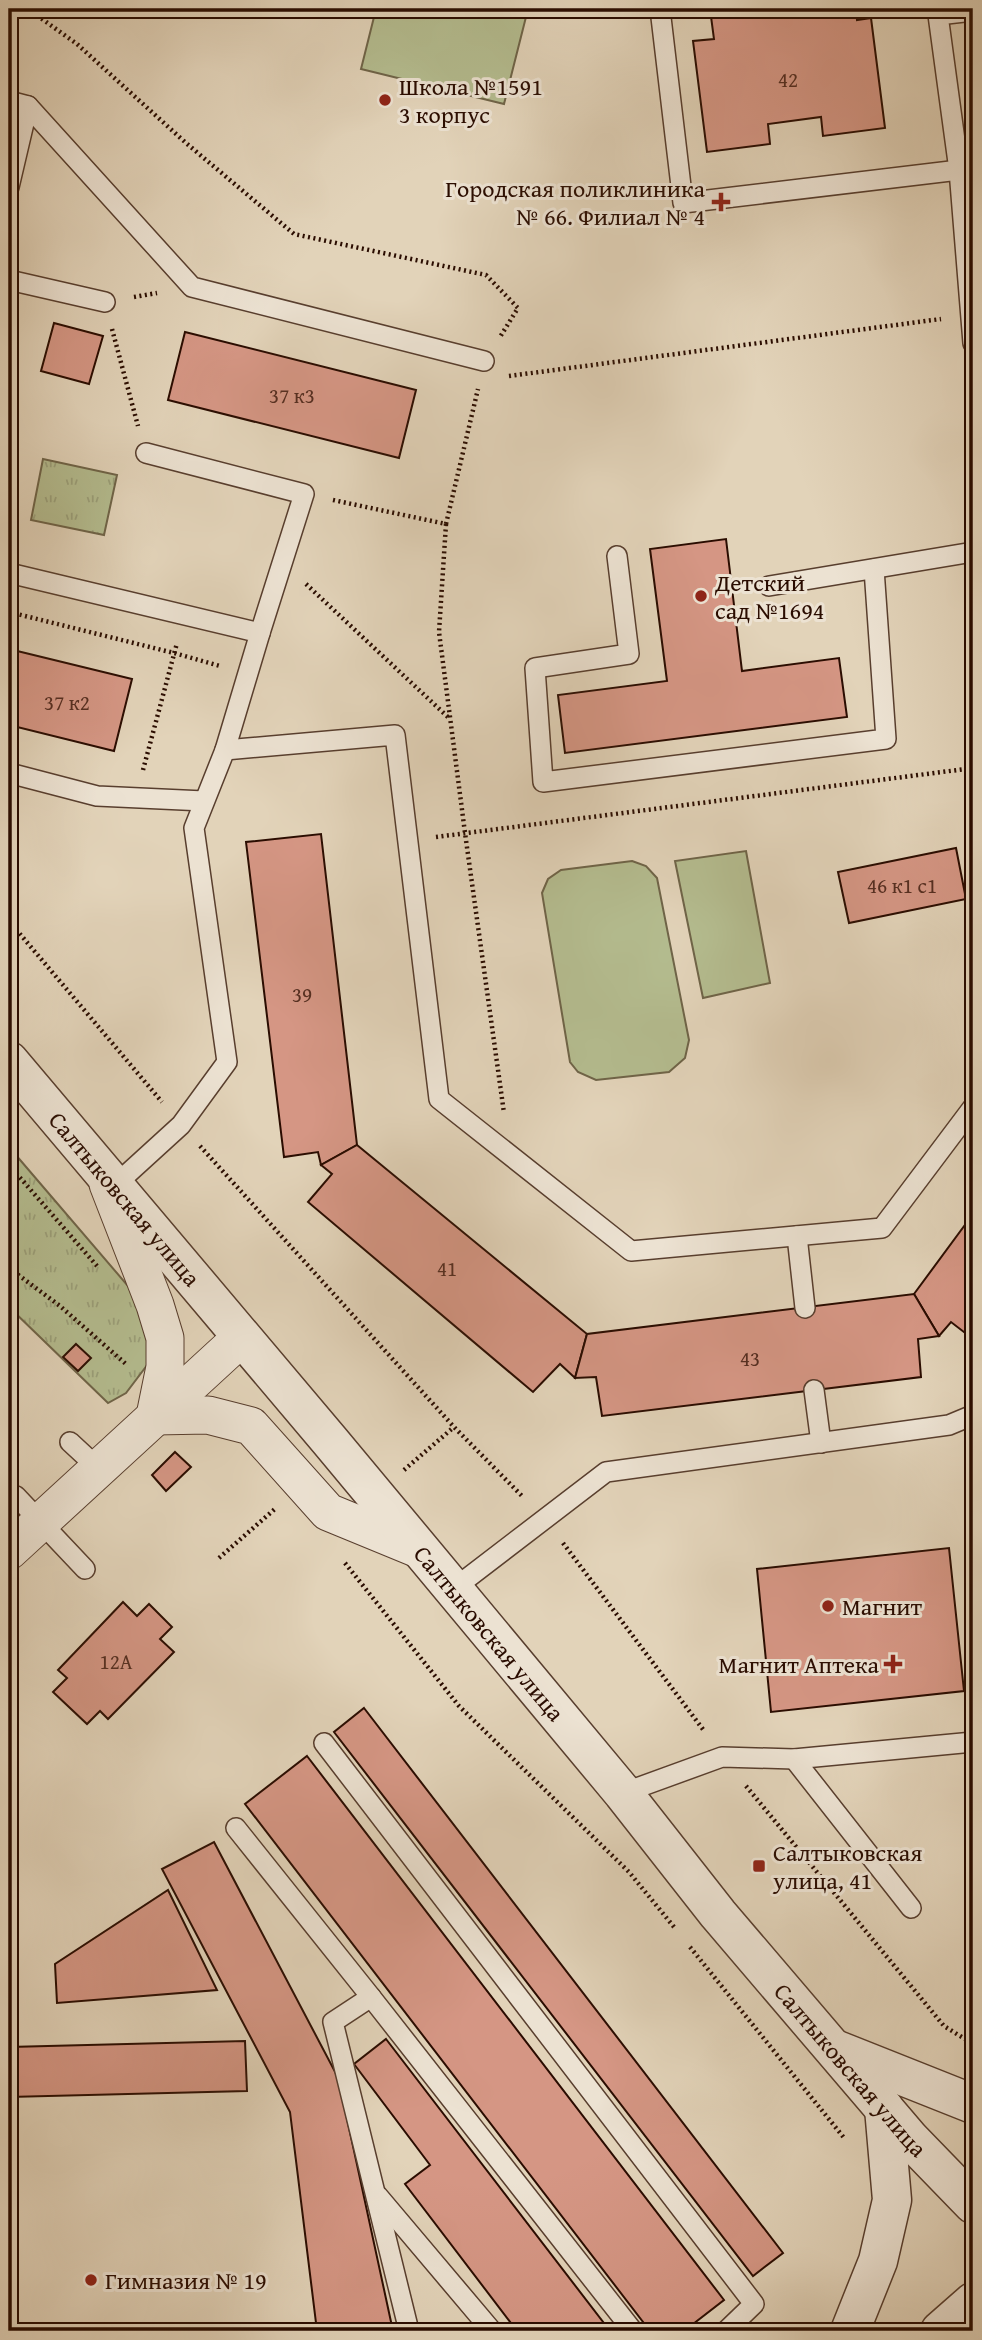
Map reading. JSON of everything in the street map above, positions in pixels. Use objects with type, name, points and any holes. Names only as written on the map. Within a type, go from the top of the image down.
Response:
[{"type":"street","name":"Салтыковская улица","points":[[9,1061],[623,1794],[718,1913],[910,2139],[973,2204]]},
{"type":"street","points":[[109,1181],[165,1338],[165,1367],[155,1416]]},
{"type":"street","points":[[9,1551],[28,1509],[98,1468],[242,1337]]},
{"type":"street","points":[[155,1416],[208,1415],[251,1426],[328,1512],[418,1549]]},
{"type":"street","points":[[832,2048],[973,2104]]},
{"type":"street","points":[[850,2331],[878,2261],[892,2200],[884,2108]]},
{"type":"lane","points":[[660,9],[683,203],[959,170]]},
{"type":"lane","points":[[973,11],[938,12],[959,170],[973,343]]},
{"type":"lane","points":[[9,187],[18,103]]},
{"type":"lane","points":[[18,103],[192,287],[482,370]]},
{"type":"lane","points":[[9,280],[105,302]]},
{"type":"lane","points":[[109,1181],[181,1125],[227,1062],[194,828],[225,750],[304,494],[146,453]]},
{"type":"lane","points":[[769,586],[973,552]]},
{"type":"lane","points":[[617,556],[629,654],[535,668],[543,782],[886,739],[874,569]]},
{"type":"lane","points":[[9,573],[260,633]]},
{"type":"lane","points":[[225,750],[395,735],[439,1099],[631,1251],[882,1228],[973,1107]]},
{"type":"lane","points":[[9,773],[97,796],[204,801]]},
{"type":"lane","points":[[797,1236],[805,1308]]},
{"type":"lane","points":[[814,1390],[821,1443]]},
{"type":"lane","points":[[452,1590],[606,1472],[949,1424],[973,1415]]},
{"type":"lane","points":[[70,1442],[98,1468]]},
{"type":"lane","points":[[28,1509],[85,1569]]},
{"type":"lane","points":[[623,1794],[722,1757],[793,1759],[973,1742]]},
{"type":"lane","points":[[324,1743],[754,2304],[726,2331]]},
{"type":"lane","points":[[793,1759],[911,1909]]},
{"type":"lane","points":[[236,1828],[633,2331]]},
{"type":"lane","points":[[372,1997],[333,2022],[409,2331]]},
{"type":"lane","points":[[375,2192],[492,2331]]},
{"type":"path","points":[[28,9],[77,44],[294,234],[486,275],[518,308]]},
{"type":"path","points":[[146,453],[105,302],[192,287]]},
{"type":"path","points":[[510,1154],[439,632],[446,524],[482,370],[971,316]]},
{"type":"path","points":[[304,494],[446,524]]},
{"type":"path","points":[[283,562],[450,720]]},
{"type":"path","points":[[9,612],[174,653],[247,675]]},
{"type":"path","points":[[136,798],[184,615]]},
{"type":"path","points":[[407,841],[973,768]]},
{"type":"path","points":[[9,921],[181,1125],[454,1427],[545,1519],[722,1757],[944,2026],[973,2044]]},
{"type":"path","points":[[9,1165],[100,1270]]},
{"type":"path","points":[[9,1268],[60,1306],[133,1373]]},
{"type":"path","points":[[401,1473],[454,1427]]},
{"type":"path","points":[[219,1558],[281,1504]]},
{"type":"path","points":[[339,1555],[459,1706],[629,1872],[847,2141]]},
{"type":"green space","points":[[376,9],[528,9],[504,104],[361,69]]},
{"type":"green space","points":[[43,459],[117,475],[104,535],[31,520]]},
{"type":"green space","points":[[746,851],[770,983],[703,998],[675,861]]},
{"type":"green space","points":[[632,861],[646,866],[657,878],[689,1040],[685,1058],[669,1072],[596,1080],[578,1072],[570,1062],[542,893],[548,879],[561,870]]},
{"type":"green space","points":[[9,1147],[146,1307],[154,1356],[126,1393],[108,1403],[9,1307]]},
{"type":"building","points":[[710,9],[856,9],[857,20],[871,18],[885,128],[823,136],[821,117],[768,124],[770,144],[707,152],[693,41],[714,39]]},
{"type":"building","points":[[54,323],[103,336],[89,384],[41,371]]},
{"type":"building","points":[[185,332],[416,390],[399,458],[168,400]]},
{"type":"building","points":[[726,539],[742,671],[839,658],[847,717],[565,753],[558,695],[667,681],[650,549]]},
{"type":"building","points":[[9,649],[132,679],[114,751],[9,725]]},
{"type":"building","points":[[321,834],[357,1145],[321,1165],[318,1152],[284,1157],[246,842]]},
{"type":"building","points":[[956,848],[966,899],[849,923],[838,872]]},
{"type":"building","points":[[357,1145],[587,1334],[575,1378],[560,1364],[533,1392],[308,1202],[332,1174],[321,1165]]},
{"type":"building","points":[[973,1214],[973,1339],[951,1322],[939,1336],[914,1294]]},
{"type":"building","points":[[914,1294],[939,1336],[918,1339],[921,1377],[602,1416],[596,1377],[575,1378],[587,1334]]},
{"type":"building","points":[[76,1344],[91,1358],[78,1371],[63,1357]]},
{"type":"building","points":[[175,1452],[191,1467],[166,1491],[152,1475]]},
{"type":"building","points":[[949,1548],[964,1691],[771,1712],[757,1569]]},
{"type":"building","points":[[123,1602],[137,1616],[149,1604],[172,1627],[160,1639],[174,1652],[108,1719],[100,1711],[87,1724],[53,1692],[67,1678],[58,1670]]},
{"type":"building","points":[[364,1708],[783,2253],[753,2276],[334,1732]]},
{"type":"building","points":[[307,1756],[724,2300],[684,2331],[650,2331],[245,1804]]},
{"type":"building","points":[[214,1842],[342,2085],[340,2086],[393,2331],[317,2331],[290,2112],[162,1869]]},
{"type":"building","points":[[168,1890],[217,1990],[57,2003],[55,1964]]},
{"type":"building","points":[[386,2039],[610,2331],[517,2331],[405,2184],[430,2165],[354,2064]]},
{"type":"building","points":[[245,2041],[247,2091],[9,2097],[9,2047]]},
{"type":"place","name":"Школа №1591 3 корпус","points":[[385,100]]},
{"type":"place","name":"Городская поликлиника № 66. Филиал № 4","points":[[721,202]]},
{"type":"place","name":"Детский сад №1694","points":[[701,596]]},
{"type":"place","name":"Магнит","points":[[828,1606]]},
{"type":"place","name":"Магнит Аптека","points":[[893,1664]]},
{"type":"place","name":"Салтыковская улица, 41","points":[[759,1866]]},
{"type":"place","name":"Гимназия № 19","points":[[91,2280]]}]
